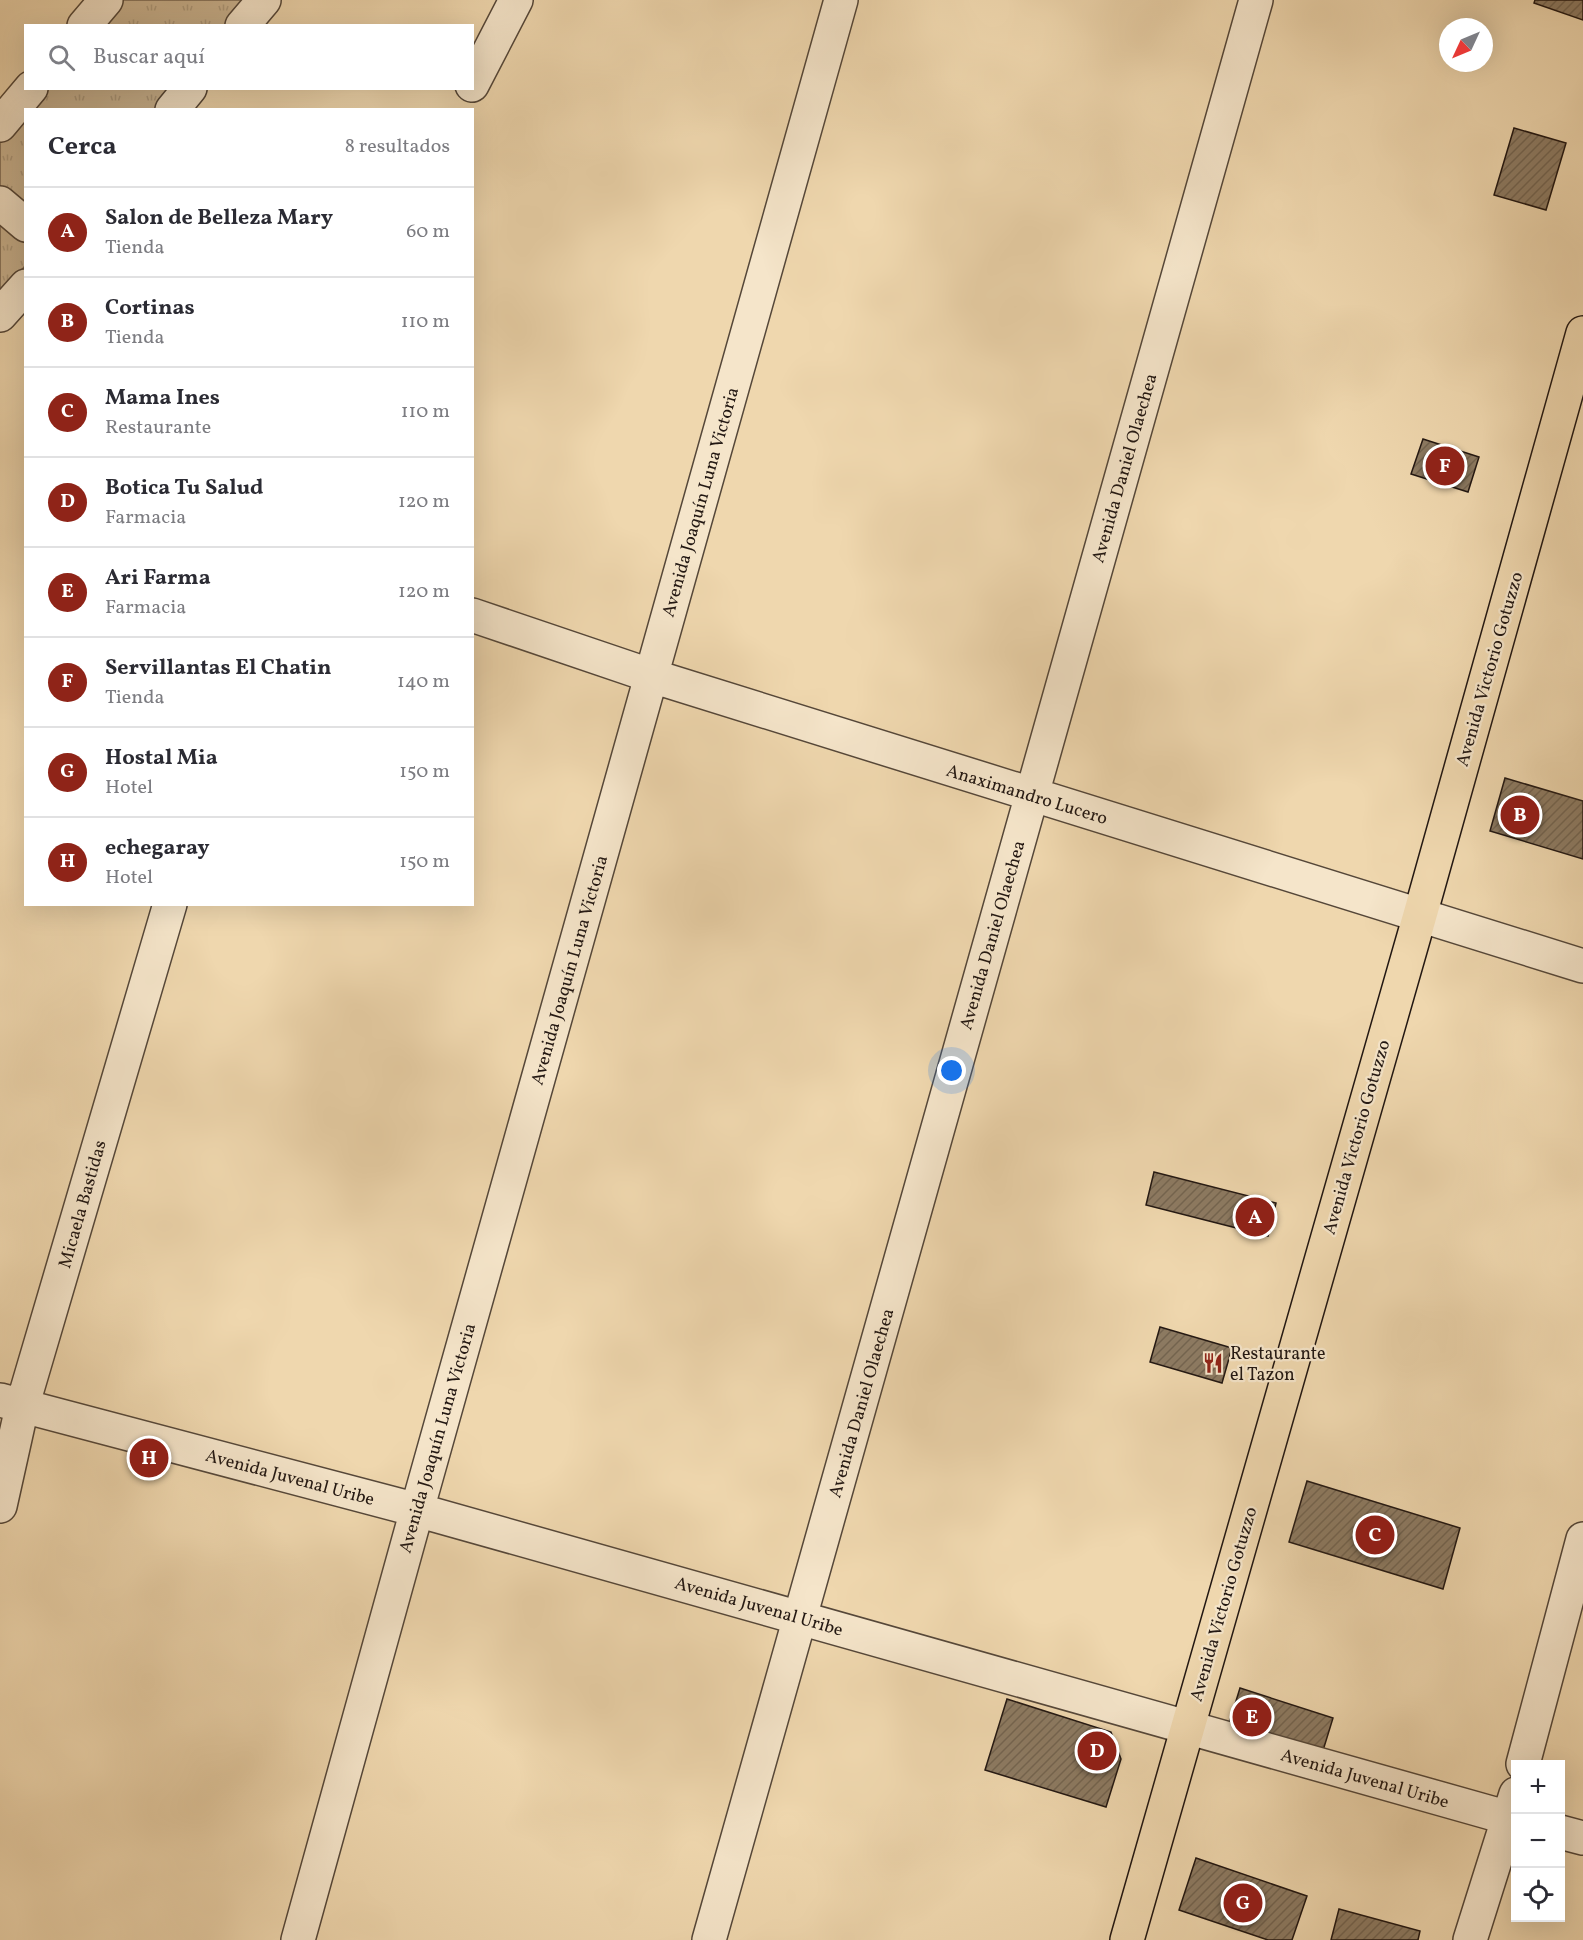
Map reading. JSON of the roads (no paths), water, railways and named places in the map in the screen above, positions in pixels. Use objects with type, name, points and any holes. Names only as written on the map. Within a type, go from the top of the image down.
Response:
[{"type":"main road","name":"Avenida Victorio Gotuzzo","points":[[1127,1940],[1420,915],[1583,333]]},
{"type":"street","points":[[86,24],[106,0]]},
{"type":"street","points":[[244,24],[264,0]]},
{"type":"street","points":[[474,83],[516,0]]},
{"type":"street","name":"Avenida Joaquín Luna Victoria","points":[[298,1940],[841,0]]},
{"type":"street","name":"Avenida Daniel Olaechea","points":[[709,1940],[1256,0]]},
{"type":"street","points":[[0,125],[29,90]]},
{"type":"street","points":[[174,108],[188,90]]},
{"type":"street","points":[[463,108],[471,90]]},
{"type":"street","points":[[0,203],[24,223]]},
{"type":"street","name":"Anaximandro Lucero","points":[[474,616],[652,676],[1583,966]]},
{"type":"street","name":"Micaela Bastidas","points":[[0,1506],[11,1404],[169,906]]},
{"type":"street","name":"Avenida Juvenal Uribe","points":[[11,1404],[417,1510],[1187,1728],[1511,1810]]},
{"type":"street","points":[[1524,1760],[1583,1539]]},
{"type":"street","points":[[1470,1940],[1512,1814]]},
{"type":"street","points":[[1565,1833],[1583,1838]]},
{"type":"place","name":"Servillantas El Chatin","points":[[1445,466]]},
{"type":"place","name":"Cortinas","points":[[1520,815]]},
{"type":"place","name":"Salon de Belleza Mary","points":[[1255,1217]]},
{"type":"place","name":"Restaurante el Tazon","points":[[1213,1363]]},
{"type":"place","name":"echegaray","points":[[149,1458]]},
{"type":"place","name":"Mama Ines","points":[[1375,1535]]},
{"type":"place","name":"Ari Farma","points":[[1252,1717]]},
{"type":"place","name":"Botica Tu Salud","points":[[1097,1751]]},
{"type":"place","name":"Hostal Mia","points":[[1243,1903]]}]
